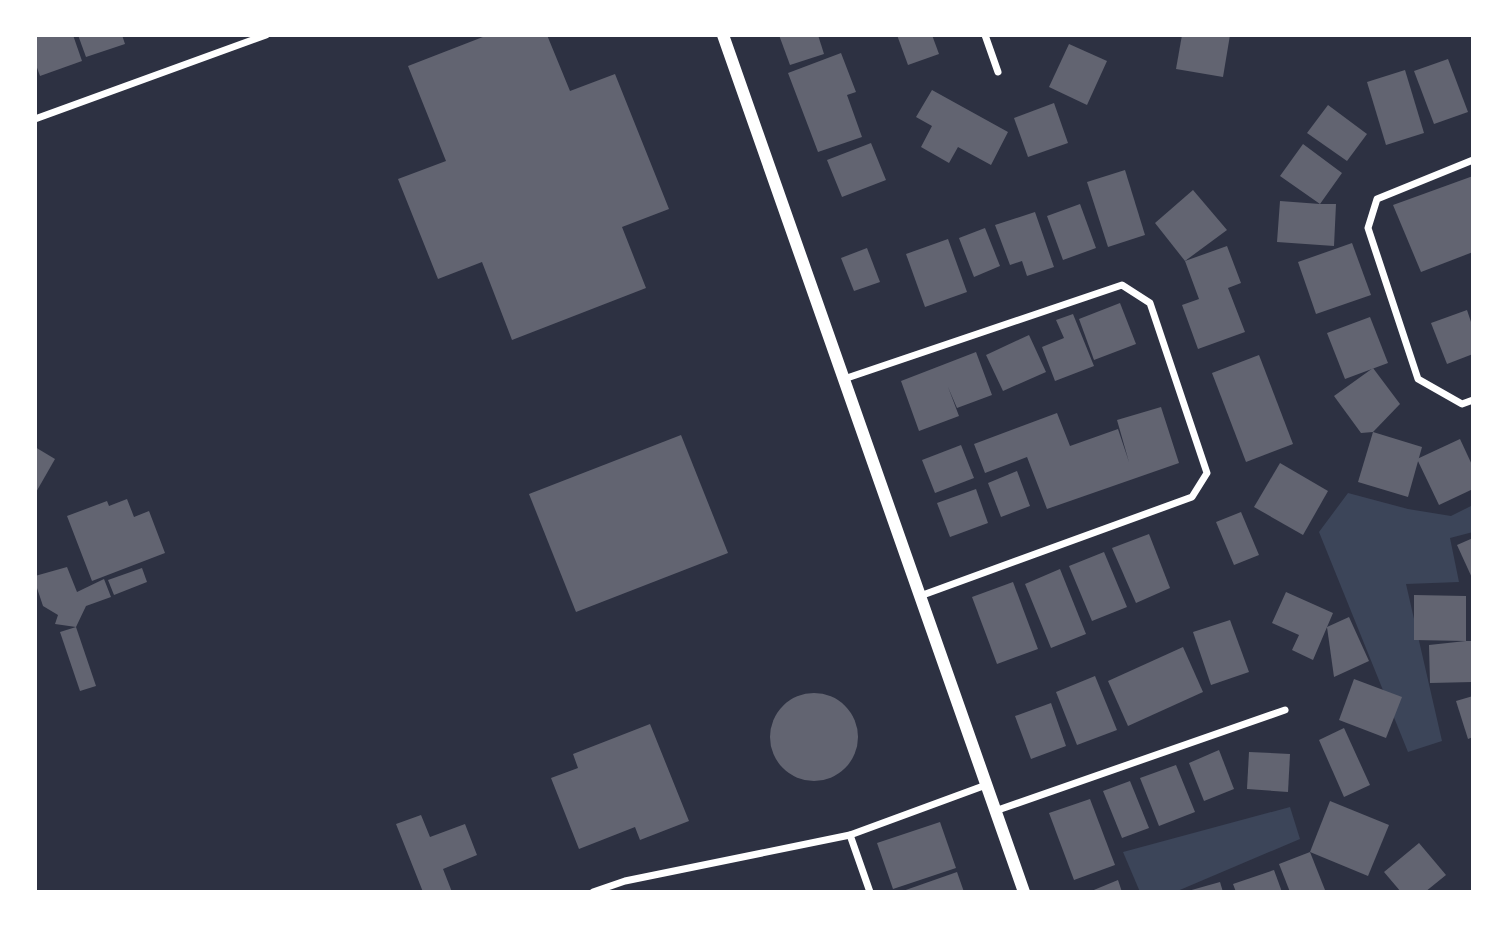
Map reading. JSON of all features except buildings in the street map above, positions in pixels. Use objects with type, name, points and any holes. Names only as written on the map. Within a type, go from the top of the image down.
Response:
[{"type":"street","points":[[35,118],[266,35]]},
{"type":"street","points":[[723,35],[1024,892]]},
{"type":"street","points":[[985,35],[998,72]]},
{"type":"street","points":[[1473,160],[1377,199],[1368,228],[1418,379],[1462,404],[1473,400]]},
{"type":"street","points":[[844,379],[1122,285],[1150,303],[1180,384],[1208,473],[1192,497],[920,596]]},
{"type":"street","points":[[995,811],[1285,710]]},
{"type":"street","points":[[593,892],[625,881],[850,835],[986,785]]},
{"type":"street","points":[[850,835],[870,892]]},
{"type":"shaded area","points":[[1348,493],[1408,509],[1451,516],[1473,505],[1473,532],[1450,538],[1459,582],[1406,584],[1442,741],[1408,752],[1319,532]]},
{"type":"shaded area","points":[[1290,807],[1300,839],[1175,892],[1140,892],[1123,852]]}]
